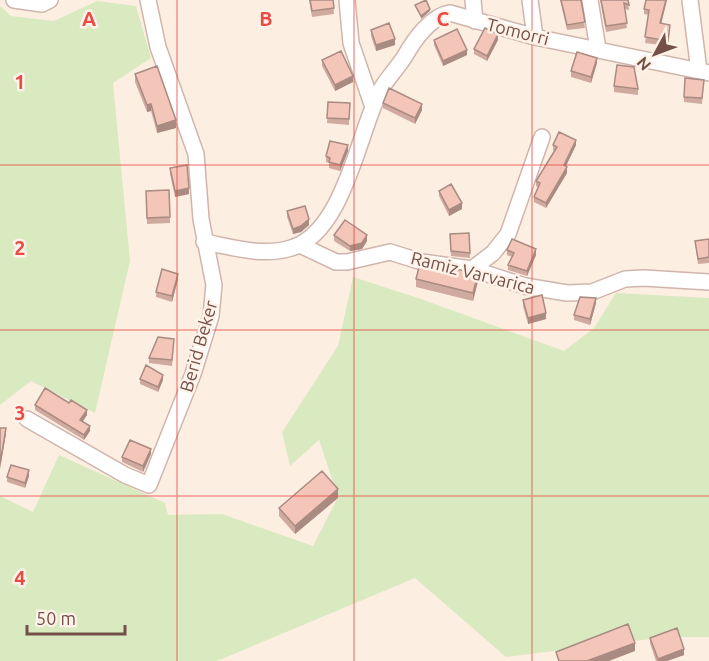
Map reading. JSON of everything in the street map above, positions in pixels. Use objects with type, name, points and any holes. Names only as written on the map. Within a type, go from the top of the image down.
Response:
[{"type":"street","points":[[14,0],[42,4],[50,0]]},
{"type":"street","name":"Berid Beker","points":[[27,419],[125,476],[149,485],[193,374],[211,316],[214,285],[204,243],[192,137],[158,47],[148,0]]},
{"type":"street","points":[[347,0],[351,43],[373,107]]},
{"type":"street","points":[[473,0],[475,21]]},
{"type":"street","points":[[531,0],[535,37]]},
{"type":"street","points":[[590,0],[598,50]]},
{"type":"street","points":[[690,0],[704,72]]},
{"type":"street","name":"Tomorri","points":[[300,245],[322,223],[345,186],[380,91],[411,44],[436,19],[450,12],[535,37],[704,72]]},
{"type":"street","points":[[472,269],[493,253],[508,234],[542,137]]},
{"type":"street","points":[[204,243],[260,251],[280,251],[300,245]]},
{"type":"street","name":"Ramiz Varvarica","points":[[300,245],[336,262],[347,262],[390,252],[422,262],[472,269],[525,286],[582,294],[626,279],[709,282]]},
{"type":"green space","points":[[97,1],[136,6],[151,58],[113,83],[130,261],[95,413],[31,381],[0,405],[0,6],[11,16],[54,21]]},
{"type":"green space","points":[[353,277],[564,351],[594,328],[616,293],[709,298],[709,637],[667,637],[506,657],[415,578],[217,661],[0,661],[0,496],[33,512],[59,455],[165,503],[168,515],[222,514],[313,546],[338,497],[319,440],[290,466],[282,432],[338,346]]},
{"type":"building","points":[[310,0],[333,0],[334,8],[312,11]]},
{"type":"building","points":[[426,0],[430,9],[421,16],[415,5]]},
{"type":"building","points":[[561,0],[581,0],[585,22],[567,25]]},
{"type":"building","points":[[601,0],[628,0],[629,5],[624,3],[627,23],[606,26]]},
{"type":"building","points":[[646,0],[666,0],[660,23],[670,25],[668,41],[645,37],[649,10],[644,9]]},
{"type":"building","points":[[389,23],[395,39],[376,45],[371,30]]},
{"type":"building","points":[[485,28],[498,34],[487,56],[474,49]]},
{"type":"building","points":[[457,29],[467,50],[443,61],[434,40]]},
{"type":"building","points":[[341,51],[353,76],[335,85],[322,60]]},
{"type":"building","points":[[577,52],[597,58],[591,77],[571,71]]},
{"type":"building","points":[[617,65],[634,67],[638,89],[614,86]]},
{"type":"building","points":[[157,66],[176,120],[157,126],[151,104],[147,105],[135,74]]},
{"type":"building","points":[[685,78],[704,80],[702,98],[684,97]]},
{"type":"building","points":[[389,88],[422,104],[415,118],[383,103]]},
{"type":"building","points":[[328,102],[350,103],[349,119],[327,118]]},
{"type":"building","points":[[559,132],[576,140],[564,165],[567,167],[546,203],[534,197],[540,183],[536,181],[557,147],[553,145]]},
{"type":"building","points":[[330,141],[348,145],[340,165],[329,162],[330,158],[326,156]]},
{"type":"building","points":[[187,165],[189,188],[175,191],[170,168]]},
{"type":"building","points":[[451,184],[462,203],[449,210],[439,191]]},
{"type":"building","points":[[169,190],[170,217],[147,218],[146,191]]},
{"type":"building","points":[[305,206],[309,219],[293,229],[287,211]]},
{"type":"building","points":[[345,220],[367,235],[362,243],[350,246],[334,235]]},
{"type":"building","points":[[469,233],[470,253],[451,251],[450,234]]},
{"type":"building","points":[[512,239],[536,249],[527,271],[508,265],[514,253],[507,250]]},
{"type":"building","points":[[709,239],[709,257],[698,259],[695,241]]},
{"type":"building","points":[[420,263],[478,273],[473,293],[416,279]]},
{"type":"building","points":[[162,269],[178,274],[172,296],[156,292]]},
{"type":"building","points":[[542,295],[546,313],[528,318],[523,300]]},
{"type":"building","points":[[580,297],[596,298],[590,319],[574,315]]},
{"type":"building","points":[[158,337],[174,339],[172,360],[149,358]]},
{"type":"building","points":[[146,365],[163,375],[158,387],[140,379]]},
{"type":"building","points":[[45,388],[69,403],[71,400],[87,410],[80,420],[90,426],[84,435],[35,405]]},
{"type":"building","points":[[0,428],[6,428],[0,464]]},
{"type":"building","points":[[130,440],[151,449],[143,466],[122,457]]},
{"type":"building","points":[[11,465],[29,470],[25,483],[7,477]]},
{"type":"building","points":[[322,471],[338,489],[295,526],[279,508]]},
{"type":"building","points":[[628,624],[635,643],[587,661],[559,661],[556,652]]},
{"type":"building","points":[[677,628],[684,649],[658,659],[650,638]]}]
